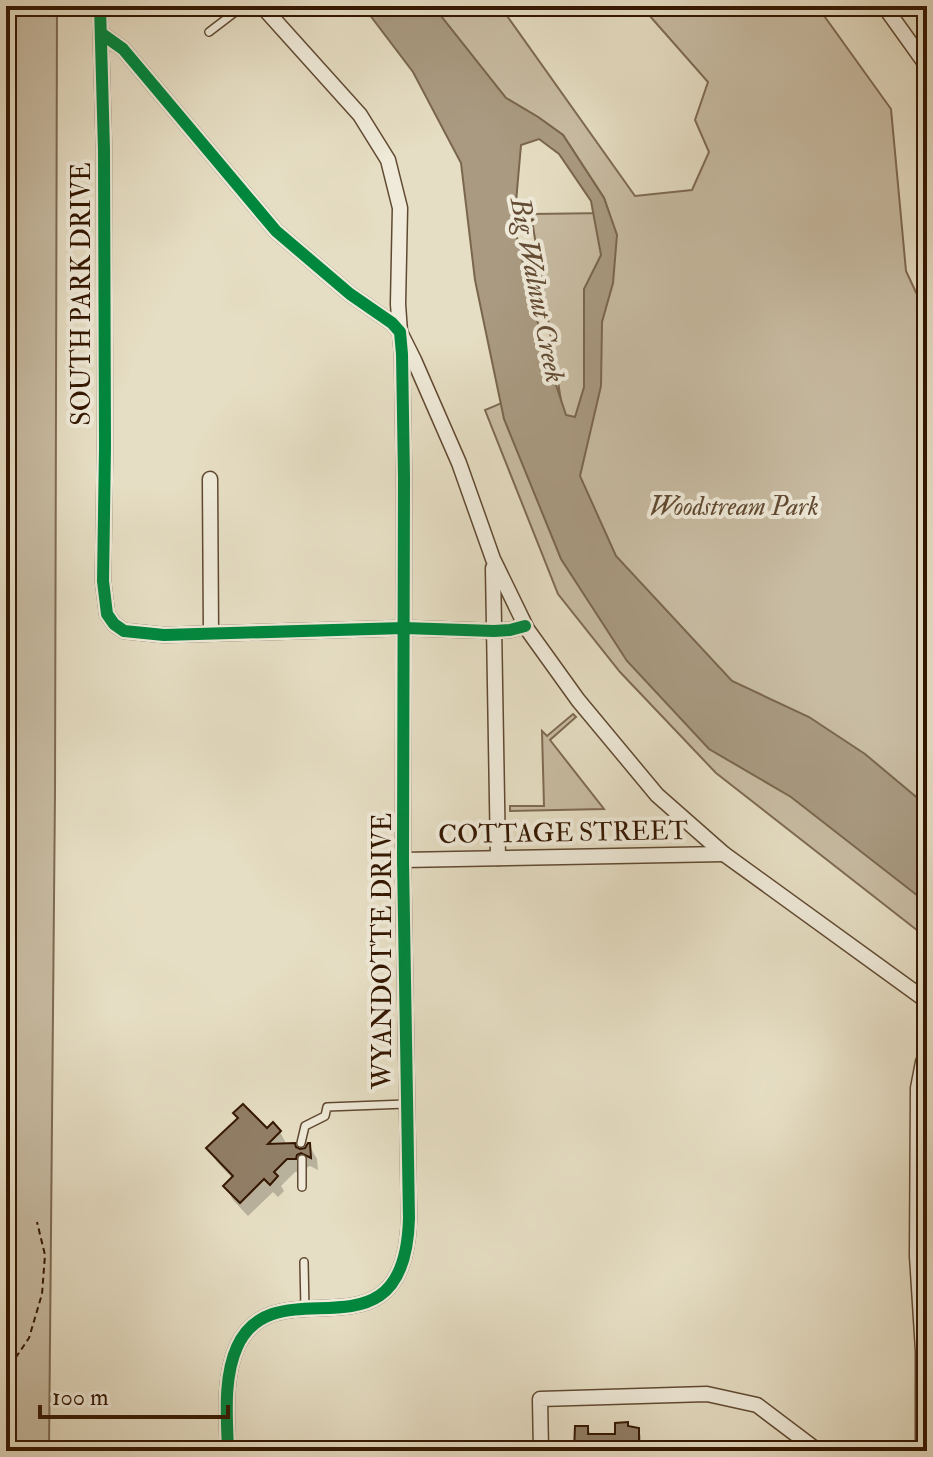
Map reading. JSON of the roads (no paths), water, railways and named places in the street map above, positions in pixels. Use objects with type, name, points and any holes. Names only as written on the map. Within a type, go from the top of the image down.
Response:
[{"type":"street","name":"SOUTH PARK DRIVE","points":[[100,6],[105,447],[103,581],[107,614],[124,631],[164,635],[404,628],[494,631],[525,626]]},
{"type":"street","name":"WYANDOTTE DRIVE","points":[[228,1451],[227,1401],[231,1362],[248,1328],[276,1312],[337,1309],[374,1299],[394,1281],[400,1269],[405,1256],[408,1228],[403,860],[404,477],[398,304],[400,208],[388,160],[360,115],[262,6]]},
{"type":"street","points":[[884,6],[927,66]]},
{"type":"street","points":[[102,34],[123,49],[276,231],[400,332],[459,463],[493,559],[525,626],[578,700],[657,795],[724,854],[927,1001]]},
{"type":"street","points":[[210,479],[211,633]]},
{"type":"street","points":[[493,559],[498,858]]},
{"type":"street","name":"COTTAGE STREET","points":[[403,860],[724,854]]},
{"type":"street","points":[[923,1451],[923,1351],[917,1256],[918,1088],[927,1056]]},
{"type":"street","points":[[541,1451],[540,1399],[707,1394],[757,1405],[818,1451]]},
{"type":"lane","points":[[209,32],[243,6]]},
{"type":"lane","points":[[301,1143],[305,1126],[325,1116],[327,1107],[406,1104]]},
{"type":"lane","points":[[302,1159],[302,1187]]},
{"type":"lane","points":[[304,1262],[305,1309]]},
{"type":"water label","name":"Big Walnut Creek","points":[[537,290]]},
{"type":"park label","name":"Woodstream Park","points":[[734,507]]}]
